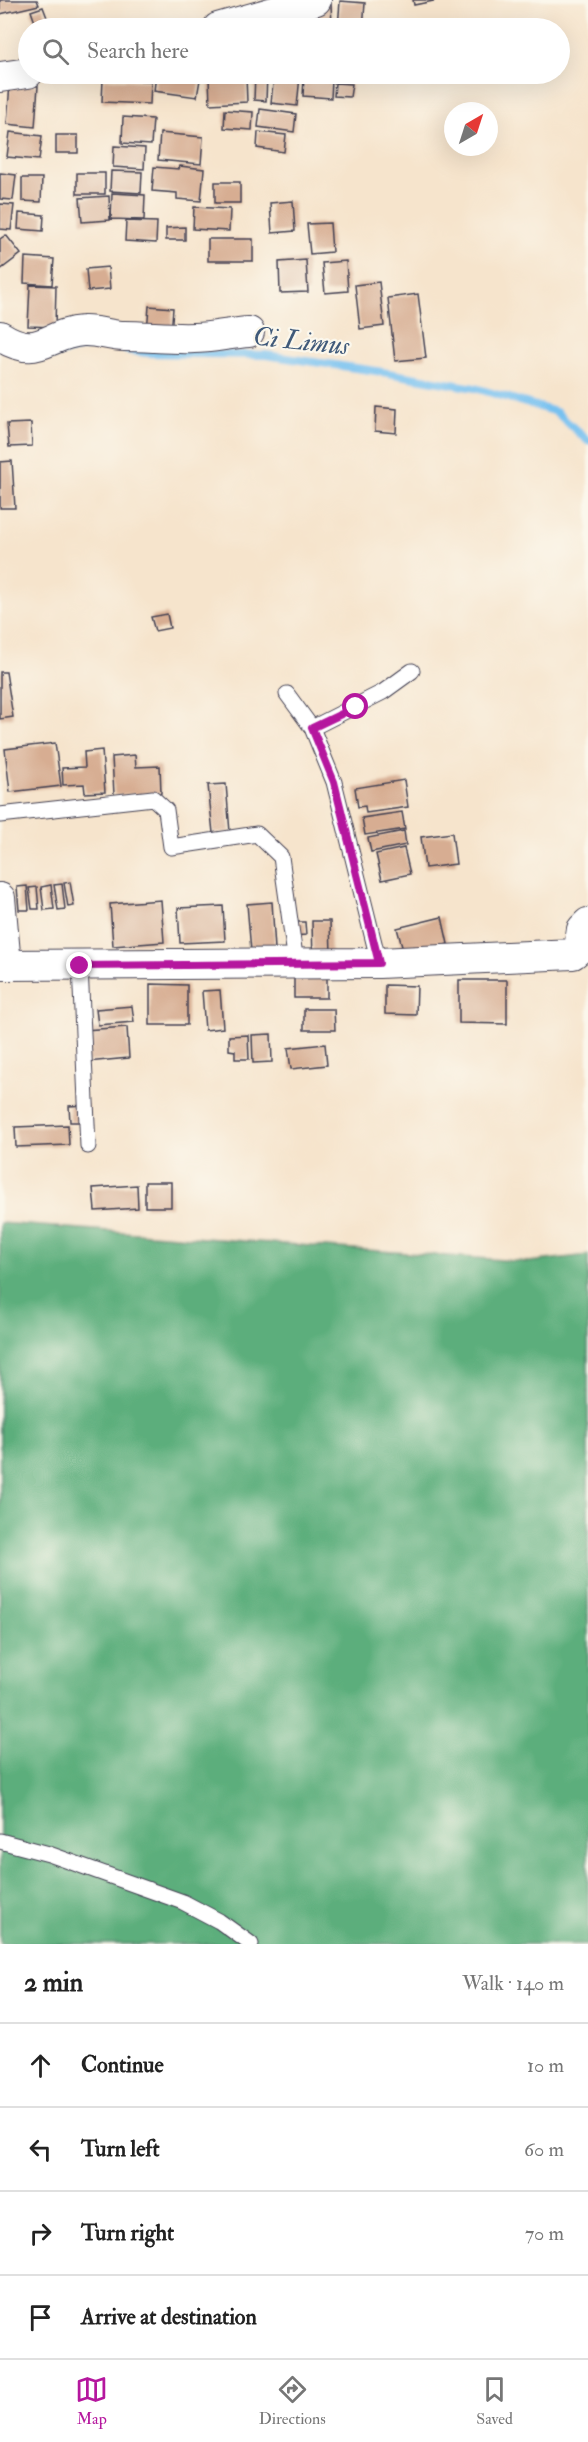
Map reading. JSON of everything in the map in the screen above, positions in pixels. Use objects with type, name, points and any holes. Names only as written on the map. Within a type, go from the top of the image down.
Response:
[{"type":"street","points":[[253,18],[316,0]]},
{"type":"street","points":[[0,77],[18,74]]},
{"type":"street","points":[[0,336],[25,347],[41,345],[83,330],[120,336],[194,338],[249,332]]},
{"type":"street","points":[[0,898],[3,965],[379,963],[573,954],[579,949],[582,928],[588,923]]},
{"type":"lane","points":[[312,728],[383,692],[412,671]]},
{"type":"lane","points":[[287,694],[312,728],[334,782],[379,963]]},
{"type":"lane","points":[[0,815],[153,798],[166,810],[171,847],[257,834],[282,857],[296,963]]},
{"type":"lane","points":[[80,966],[88,1146]]},
{"type":"lane","points":[[0,1841],[49,1854],[183,1902],[219,1921],[251,1944]]},
{"type":"green space","points":[[0,1223],[529,1262],[588,1255],[588,1944],[0,1944]]},
{"type":"building","points":[[0,0],[37,0],[39,5],[0,14]]},
{"type":"building","points":[[413,0],[434,0],[434,1],[414,5]]},
{"type":"building","points":[[340,1],[365,3],[364,18],[339,18]]},
{"type":"building","points":[[331,4],[332,18],[306,18],[305,6]]},
{"type":"building","points":[[43,7],[47,18],[33,18],[31,11]]},
{"type":"building","points":[[10,83],[38,86],[35,127],[7,124]]},
{"type":"building","points":[[103,84],[151,84],[150,104],[102,102]]},
{"type":"building","points":[[155,84],[199,84],[197,97],[154,91]]},
{"type":"building","points":[[209,84],[246,84],[247,102],[210,104]]},
{"type":"building","points":[[255,84],[267,84],[266,101],[254,100]]},
{"type":"building","points":[[273,84],[299,84],[297,106],[271,103]]},
{"type":"building","points":[[304,84],[332,84],[331,98],[303,96]]},
{"type":"building","points":[[335,84],[352,84],[350,97],[334,96]]},
{"type":"building","points":[[260,109],[296,114],[294,132],[258,127]]},
{"type":"building","points":[[225,110],[253,112],[252,130],[224,128]]},
{"type":"building","points":[[123,117],[153,119],[151,145],[122,143]]},
{"type":"building","points":[[10,132],[42,136],[39,160],[7,157]]},
{"type":"building","points":[[258,132],[286,135],[284,152],[257,148]]},
{"type":"building","points":[[160,133],[203,137],[201,164],[158,160]]},
{"type":"building","points":[[56,135],[78,135],[78,153],[56,153]]},
{"type":"building","points":[[114,146],[145,148],[144,169],[113,167]]},
{"type":"building","points":[[180,166],[204,169],[201,201],[177,199],[177,193],[152,191],[154,167],[179,169]]},
{"type":"building","points":[[111,171],[142,172],[141,193],[110,191]]},
{"type":"building","points":[[0,173],[16,175],[13,200],[0,199]]},
{"type":"building","points":[[77,173],[105,173],[105,194],[77,194]]},
{"type":"building","points":[[22,178],[42,178],[41,202],[22,201]]},
{"type":"building","points":[[215,182],[240,182],[240,203],[215,203]]},
{"type":"building","points":[[112,193],[145,195],[144,220],[111,219]]},
{"type":"building","points":[[109,196],[110,220],[82,222],[80,198]]},
{"type":"building","points":[[293,201],[295,231],[272,233],[270,203]]},
{"type":"building","points":[[0,204],[14,205],[11,230],[0,229]]},
{"type":"building","points":[[194,207],[230,209],[229,231],[193,229]]},
{"type":"building","points":[[19,213],[44,215],[43,231],[18,229]]},
{"type":"building","points":[[126,221],[157,222],[156,243],[125,241]]},
{"type":"building","points":[[330,223],[332,252],[310,254],[307,224]]},
{"type":"building","points":[[185,227],[185,240],[166,240],[166,228]]},
{"type":"building","points":[[6,235],[21,254],[0,270],[0,239]]},
{"type":"building","points":[[208,239],[253,239],[253,261],[208,261]]},
{"type":"building","points":[[25,257],[54,259],[52,285],[24,283]]},
{"type":"building","points":[[306,260],[308,292],[280,293],[279,262]]},
{"type":"building","points":[[346,261],[348,291],[325,293],[322,263]]},
{"type":"building","points":[[108,267],[110,289],[88,291],[86,269]]},
{"type":"building","points":[[379,282],[384,326],[360,329],[355,285]]},
{"type":"building","points":[[30,285],[56,286],[55,327],[28,326]]},
{"type":"building","points":[[418,294],[426,358],[395,361],[388,298]]},
{"type":"building","points":[[149,306],[173,308],[171,334],[147,332]]},
{"type":"building","points":[[376,407],[397,409],[396,433],[375,431]]},
{"type":"building","points":[[31,423],[32,446],[9,447],[7,424]]},
{"type":"building","points":[[12,461],[15,508],[0,508],[0,462]]},
{"type":"building","points":[[167,614],[170,628],[155,631],[151,617]]},
{"type":"building","points":[[0,672],[6,672],[13,717],[0,719]]},
{"type":"building","points":[[55,743],[61,786],[10,792],[5,749]]},
{"type":"building","points":[[102,750],[105,792],[85,793],[84,784],[63,785],[62,768],[85,767],[84,752]]},
{"type":"building","points":[[135,755],[136,767],[160,766],[161,793],[114,795],[112,757]]},
{"type":"building","points":[[404,780],[408,807],[366,813],[365,806],[358,807],[355,788]]},
{"type":"building","points":[[226,784],[230,832],[213,833],[208,785]]},
{"type":"building","points":[[402,812],[405,829],[365,835],[362,818]]},
{"type":"building","points":[[404,831],[406,845],[371,852],[368,838]]},
{"type":"building","points":[[452,833],[456,864],[425,868],[421,837]]},
{"type":"building","points":[[404,848],[410,874],[382,880],[376,854]]},
{"type":"building","points":[[70,882],[74,906],[68,907],[64,883]]},
{"type":"building","points":[[62,884],[65,909],[58,910],[54,885]]},
{"type":"building","points":[[51,885],[54,909],[44,910],[41,887]]},
{"type":"building","points":[[27,886],[29,910],[19,910],[17,887]]},
{"type":"building","points":[[37,887],[39,909],[32,909],[29,888]]},
{"type":"building","points":[[161,900],[164,942],[113,946],[110,904]]},
{"type":"building","points":[[272,902],[275,949],[251,951],[247,904]]},
{"type":"building","points":[[223,906],[225,941],[180,943],[178,908]]},
{"type":"building","points":[[442,917],[448,944],[404,954],[397,928]]},
{"type":"building","points":[[312,921],[330,921],[331,955],[313,962]]},
{"type":"building","points":[[292,922],[305,922],[306,935],[292,936]]},
{"type":"building","points":[[294,974],[327,974],[327,998],[294,998]]},
{"type":"building","points":[[459,980],[507,980],[507,1024],[459,1023]]},
{"type":"building","points":[[150,984],[187,985],[187,1025],[150,1025]]},
{"type":"building","points":[[385,985],[417,986],[416,1015],[385,1014]]},
{"type":"building","points":[[220,990],[223,1028],[205,1030],[202,991]]},
{"type":"building","points":[[132,1006],[134,1022],[98,1025],[96,1009]]},
{"type":"building","points":[[304,1009],[334,1009],[335,1030],[304,1030]]},
{"type":"building","points":[[127,1027],[129,1058],[87,1062],[84,1030]]},
{"type":"building","points":[[271,1034],[272,1062],[253,1063],[252,1035]]},
{"type":"building","points":[[248,1035],[249,1059],[235,1059],[235,1051],[229,1050],[229,1036]]},
{"type":"building","points":[[325,1044],[327,1065],[291,1069],[288,1048]]},
{"type":"building","points":[[88,1105],[89,1122],[70,1122],[69,1106]]},
{"type":"building","points":[[68,1125],[69,1145],[16,1147],[15,1127]]},
{"type":"building","points":[[145,1182],[171,1182],[171,1207],[145,1207]]},
{"type":"building","points":[[137,1185],[138,1208],[95,1211],[93,1188]]},
{"type":"waterway","name":"Ci Limus","points":[[50,355],[96,344]]},
{"type":"waterway","name":"Ci Limus","points":[[126,350],[148,353],[266,355],[475,388],[556,412],[588,441]]},
{"type":"route","points":[[80,966],[379,963],[334,782],[312,728],[356,707]]}]
